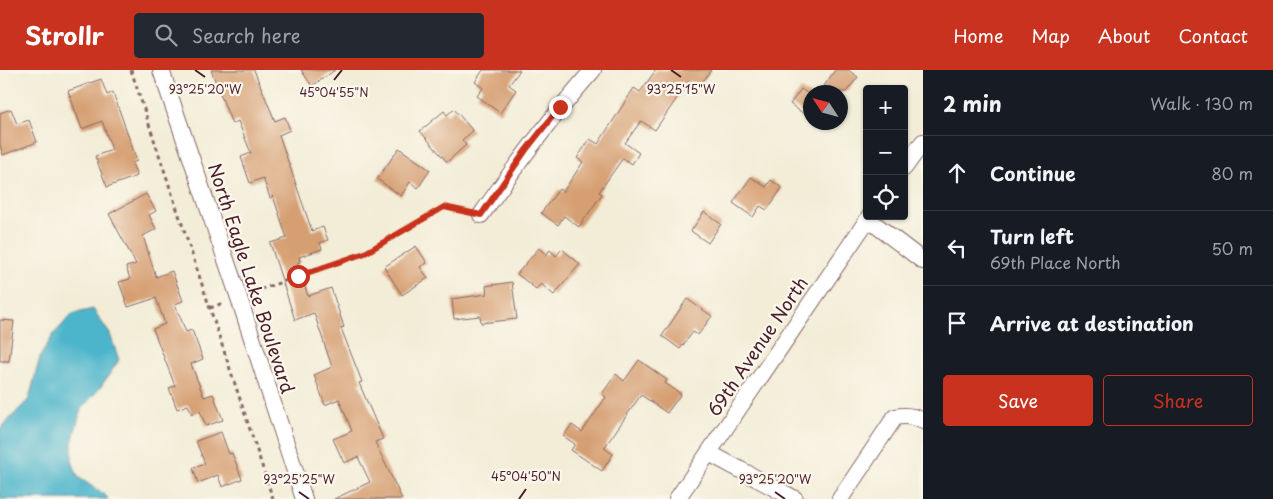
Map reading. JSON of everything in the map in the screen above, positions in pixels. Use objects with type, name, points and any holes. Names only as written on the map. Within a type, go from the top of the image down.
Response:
[{"type":"street","name":"North Eagle Lake Boulevard","points":[[161,70],[239,298],[304,499]]},
{"type":"street","points":[[481,215],[526,150],[560,107],[593,70]]},
{"type":"street","points":[[908,163],[923,142]]},
{"type":"street","name":"69th Avenue North","points":[[677,499],[868,220]]},
{"type":"street","points":[[872,220],[923,261]]},
{"type":"street","points":[[840,499],[895,417],[918,418],[923,422]]},
{"type":"street","points":[[709,453],[796,499]]},
{"type":"path","points":[[131,70],[273,499]]},
{"type":"path","points":[[210,308],[365,253],[444,207],[481,215]]},
{"type":"water","points":[[93,309],[110,334],[119,360],[100,388],[81,409],[72,443],[72,461],[78,477],[108,499],[0,499],[0,429],[29,399],[40,357],[53,335],[72,314]]},
{"type":"building","points":[[211,70],[254,70],[275,121],[285,117],[290,130],[279,135],[312,231],[323,227],[328,240],[320,243],[322,249],[299,257],[300,262],[297,263],[308,296],[331,288],[344,327],[341,328],[362,382],[359,383],[383,439],[375,442],[402,499],[334,499],[370,482],[358,457],[344,463],[333,439],[352,431],[339,399],[325,405],[314,375],[332,367],[314,313],[295,320],[270,243],[287,238],[273,196],[270,198],[263,178],[250,183],[241,157],[251,153],[238,121],[232,124]]},
{"type":"building","points":[[301,70],[335,70],[312,86]]},
{"type":"building","points":[[483,70],[520,70],[509,85],[516,90],[500,113],[477,96],[483,88],[475,82]]},
{"type":"building","points":[[656,70],[711,70],[699,87],[689,81],[655,130],[641,121],[625,143],[639,153],[632,164],[623,158],[599,192],[602,194],[579,227],[564,216],[558,225],[541,213],[559,189],[563,192],[583,162],[577,158],[590,139],[598,144],[634,88],[640,92]]},
{"type":"building","points":[[835,70],[848,70],[858,77],[848,90],[848,85],[825,85]]},
{"type":"building","points":[[101,79],[107,95],[113,92],[137,161],[132,163],[137,176],[107,187],[95,156],[112,150],[102,121],[82,129],[68,91]]},
{"type":"building","points":[[801,89],[803,90],[803,113],[790,104]]},
{"type":"building","points":[[11,109],[17,124],[29,120],[37,142],[3,155],[0,145],[0,113]]},
{"type":"building","points":[[454,109],[473,131],[462,140],[466,145],[447,162],[420,131],[444,111],[447,115]]},
{"type":"building","points":[[399,148],[430,170],[418,188],[410,182],[401,196],[377,179]]},
{"type":"building","points":[[751,177],[766,187],[771,180],[782,188],[767,210],[760,206],[753,217],[733,203]]},
{"type":"building","points":[[146,194],[156,211],[149,215],[156,229],[143,236],[156,277],[172,271],[183,301],[175,304],[186,332],[192,330],[203,359],[191,364],[204,397],[213,394],[223,420],[206,426],[200,411],[192,414],[188,405],[177,409],[169,388],[175,386],[153,329],[165,324],[156,298],[128,307],[119,282],[130,279],[126,267],[136,264],[109,214]]},
{"type":"building","points":[[704,212],[721,224],[708,243],[691,231]]},
{"type":"building","points":[[416,246],[427,263],[420,267],[428,278],[402,295],[384,267]]},
{"type":"building","points":[[539,248],[546,255],[550,250],[556,256],[562,249],[580,264],[554,295],[541,284],[536,289],[517,274]]},
{"type":"building","points":[[512,282],[517,319],[481,323],[480,316],[454,319],[452,299],[487,294],[486,286]]},
{"type":"building","points":[[687,299],[712,316],[698,335],[693,332],[680,349],[662,336]]},
{"type":"building","points":[[0,320],[14,321],[9,361],[0,361]]},
{"type":"building","points":[[639,360],[667,380],[665,383],[681,394],[667,413],[641,395],[604,448],[613,454],[602,471],[571,450],[575,444],[563,436],[572,425],[582,432],[606,397],[602,394],[616,374],[624,381]]},
{"type":"building","points":[[221,432],[229,454],[232,453],[242,479],[222,487],[218,475],[198,483],[193,468],[205,464],[196,441]]},
{"type":"route","points":[[298,276],[365,253],[444,207],[481,215],[526,150],[560,107]]}]
